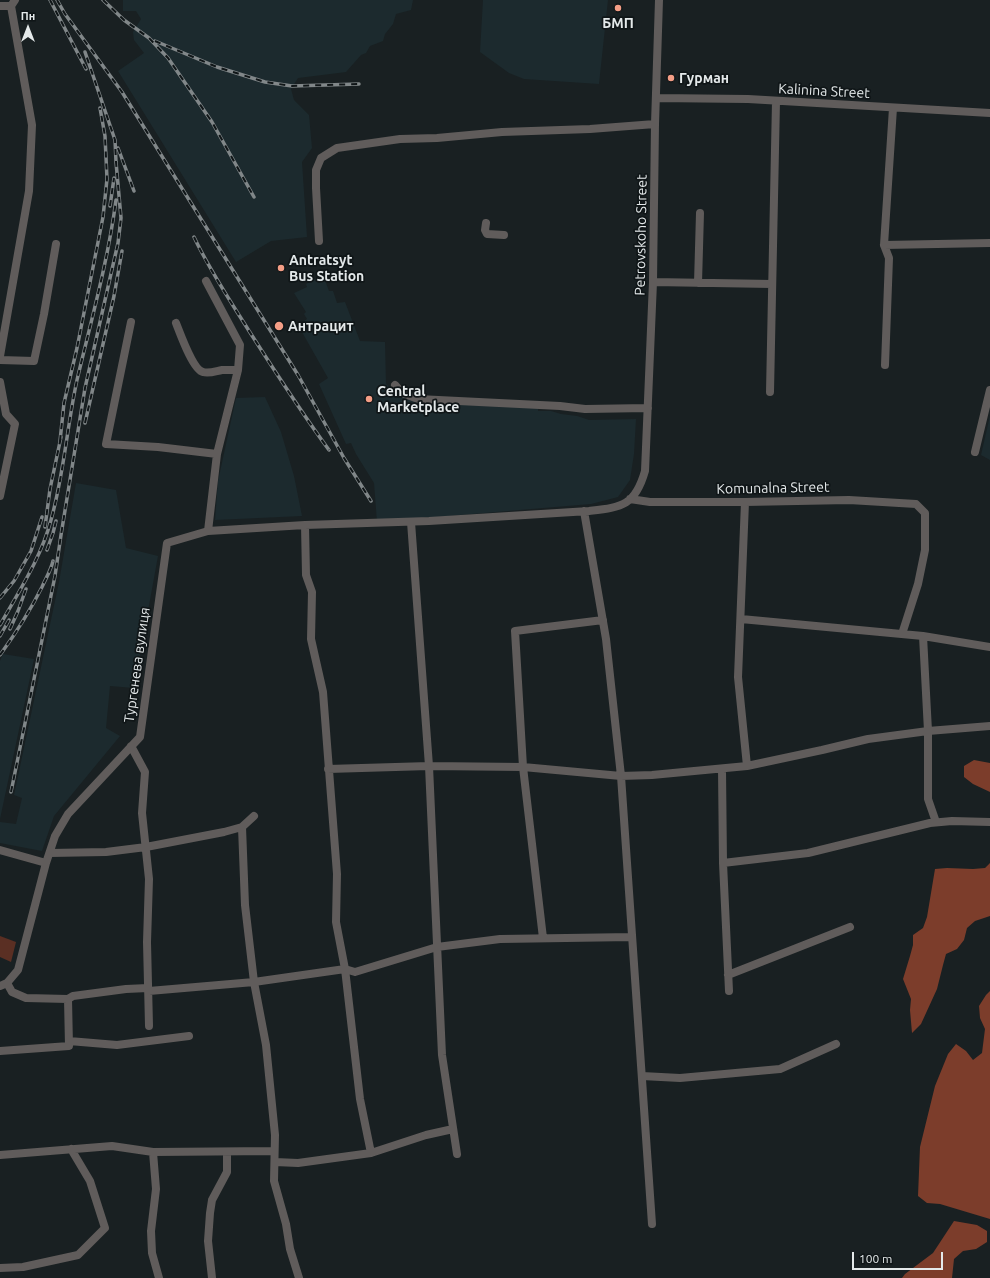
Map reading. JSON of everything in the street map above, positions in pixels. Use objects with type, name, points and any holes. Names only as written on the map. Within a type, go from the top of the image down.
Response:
[{"type":"street","name":"Petrovskoho Street","points":[[630,499],[641,486],[645,471],[646,417],[648,408],[653,282],[655,124],[659,0]]},
{"type":"street","points":[[0,6],[13,3],[32,125],[29,192],[0,356]]},
{"type":"street","name":"Kalinina Street","points":[[656,98],[748,99],[990,113]]},
{"type":"street","points":[[770,392],[776,101]]},
{"type":"street","points":[[885,365],[889,258],[884,245],[893,108]]},
{"type":"street","points":[[319,241],[316,170],[321,158],[337,148],[400,139],[655,124]]},
{"type":"street","points":[[698,283],[700,213]]},
{"type":"street","points":[[486,223],[485,230],[487,234],[504,235]]},
{"type":"street","points":[[884,245],[990,243]]},
{"type":"street","points":[[0,360],[34,360],[44,314],[56,244]]},
{"type":"street","points":[[206,281],[240,345],[238,370],[217,454],[208,531],[305,525],[411,522],[584,511],[615,508],[630,499]]},
{"type":"street","points":[[653,282],[772,284]]},
{"type":"street","points":[[131,322],[106,444],[158,447],[217,454]]},
{"type":"street","points":[[176,323],[195,366],[200,371],[204,373],[220,370],[238,370]]},
{"type":"street","points":[[0,382],[3,414],[15,424],[0,496]]},
{"type":"street","points":[[395,385],[402,393],[418,399],[560,406],[585,409],[648,408]]},
{"type":"street","points":[[974,452],[990,390]]},
{"type":"street","name":"Komunalna Street","points":[[630,499],[650,502],[848,500],[916,504],[925,513],[925,550],[918,584],[902,634]]},
{"type":"street","points":[[745,502],[742,619],[738,677],[747,766]]},
{"type":"street","points":[[584,511],[606,639],[620,776],[652,1224]]},
{"type":"street","points":[[411,522],[429,766],[442,1056],[457,1154]]},
{"type":"street","points":[[305,525],[306,575],[312,592],[311,639],[323,692],[337,874],[336,922],[345,969],[360,1099],[370,1153]]},
{"type":"street","name":"Тургенева вулиця","points":[[4,984],[18,970],[46,863],[55,836],[68,814],[140,737],[168,543],[208,531]]},
{"type":"street","points":[[742,619],[923,636],[990,647]]},
{"type":"street","points":[[543,938],[523,767],[515,630],[603,620]]},
{"type":"street","points":[[923,636],[928,731],[928,800],[936,822]]},
{"type":"street","points":[[328,769],[429,766],[523,767],[620,776],[747,766],[868,739],[928,731],[990,726]]},
{"type":"street","points":[[131,746],[145,772],[142,813],[150,879],[147,942],[150,1026]]},
{"type":"street","points":[[722,769],[723,864],[729,991]]},
{"type":"street","points":[[50,853],[106,852],[146,847],[224,832],[242,827],[254,816]]},
{"type":"street","points":[[723,864],[808,853],[936,822],[990,822]]},
{"type":"street","points":[[242,827],[245,905],[254,982],[266,1045],[275,1135],[274,1181],[286,1224],[290,1249],[299,1278]]},
{"type":"street","points":[[0,850],[46,863]]},
{"type":"street","points":[[728,975],[850,927]]},
{"type":"street","points":[[4,984],[12,992],[26,998],[68,998],[73,996],[126,989],[148,989],[254,982],[345,969],[355,972],[437,948],[500,939],[632,937]]},
{"type":"street","points":[[0,1051],[69,1046],[68,998]]},
{"type":"street","points":[[69,1041],[117,1045],[189,1036]]},
{"type":"street","points":[[642,1076],[680,1078],[780,1069],[836,1044]]},
{"type":"street","points":[[275,1162],[298,1163],[370,1153],[426,1135],[453,1129]]},
{"type":"street","points":[[0,1155],[112,1146],[153,1152],[274,1152]]},
{"type":"street","points":[[0,1268],[24,1267],[78,1255],[105,1228],[90,1181],[71,1149]]},
{"type":"street","points":[[153,1152],[156,1189],[150,1231],[152,1253],[159,1278]]},
{"type":"street","points":[[212,1278],[208,1241],[210,1213],[212,1200],[227,1172],[227,1152]]},
{"type":"shaded area","points":[[123,0],[413,0],[411,10],[396,14],[393,24],[385,34],[383,41],[370,46],[366,53],[361,55],[346,72],[298,78],[291,89],[294,100],[309,115],[312,148],[302,162],[307,237],[271,241],[236,262],[118,71],[144,53],[134,40],[133,32],[141,19],[136,11],[123,11]]},
{"type":"shaded area","points":[[483,0],[608,0],[599,84],[524,79],[509,73],[480,52]]},
{"type":"shaded area","name":"Central Marketplace","points":[[323,275],[329,291],[333,291],[337,303],[345,302],[360,341],[385,342],[386,384],[401,395],[451,401],[451,405],[496,404],[538,408],[538,411],[551,411],[589,420],[636,419],[634,454],[630,480],[618,497],[591,504],[377,522],[374,483],[351,443],[346,444],[319,384],[328,378],[298,325],[307,319],[304,314],[306,312],[294,293],[307,287],[306,284]]},
{"type":"shaded area","points":[[265,397],[281,432],[294,476],[302,516],[215,520],[218,481],[236,398]]},
{"type":"shaded area","points":[[990,416],[990,460],[981,455]]},
{"type":"shaded area","points":[[76,483],[116,490],[126,548],[158,556],[134,688],[110,686],[106,728],[120,736],[54,816],[42,851],[0,843],[0,822],[16,824],[22,798],[14,795],[59,582]]},
{"type":"shaded area","points":[[3,654],[34,659],[0,819],[0,661]]},
{"type":"shaded area","points":[[974,760],[990,763],[990,792],[973,784],[964,777],[964,766]]},
{"type":"shaded area","points":[[990,863],[990,916],[975,921],[967,928],[964,940],[957,949],[946,954],[937,989],[921,1024],[912,1033],[910,1010],[911,999],[903,979],[913,945],[913,935],[923,928],[927,917],[935,869],[985,868]]},
{"type":"shaded area","points":[[0,936],[16,942],[11,962],[0,957]]},
{"type":"shaded area","points":[[990,991],[990,1219],[940,1204],[927,1203],[918,1196],[920,1147],[935,1086],[948,1054],[956,1044],[966,1051],[973,1060],[982,1053],[985,1029],[980,1018],[979,1006]]},
{"type":"shaded area","points":[[954,1221],[977,1225],[987,1231],[987,1242],[976,1249],[963,1251],[954,1259],[952,1278],[902,1278],[905,1274],[933,1253]]},
{"type":"railway","points":[[50,0],[86,69]]},
{"type":"railway","points":[[57,0],[65,14],[122,92],[298,375],[344,458],[371,501]]},
{"type":"railway","points":[[103,0],[124,20],[149,38],[168,58],[212,122],[254,197]]},
{"type":"railway","points":[[155,41],[217,67],[265,82],[292,86],[359,84]]},
{"type":"railway","points":[[11,792],[55,576],[85,388],[118,243],[121,218],[115,140],[85,52]]},
{"type":"railway","points":[[60,441],[64,403],[77,348],[103,217],[107,179],[105,136],[100,108]]},
{"type":"railway","points":[[118,148],[134,191]]},
{"type":"railway","points":[[110,206],[114,178]]},
{"type":"railway","points":[[0,625],[35,561],[47,534],[51,520],[59,485],[77,380],[104,268],[116,200]]},
{"type":"railway","points":[[194,237],[214,274],[251,334],[329,450]]},
{"type":"railway","points":[[85,423],[114,296],[122,251]]},
{"type":"railway","points":[[45,527],[50,489],[61,437]]},
{"type":"railway","points":[[0,598],[14,581],[31,551],[42,517]]},
{"type":"railway","points":[[47,550],[56,521]]},
{"type":"railway","points":[[0,655],[33,605],[53,561]]},
{"type":"railway","points":[[10,629],[26,589]]},
{"type":"railway","points":[[0,636],[9,620]]},
{"type":"place","name":"БМП","points":[[618,8]]},
{"type":"place","name":"Гурман","points":[[671,78]]},
{"type":"place","name":"Antratsyt Bus Station","points":[[281,268]]},
{"type":"place","name":"Антрацит","points":[[279,326]]},
{"type":"place","name":"Central Marketplace","points":[[369,399]]}]
